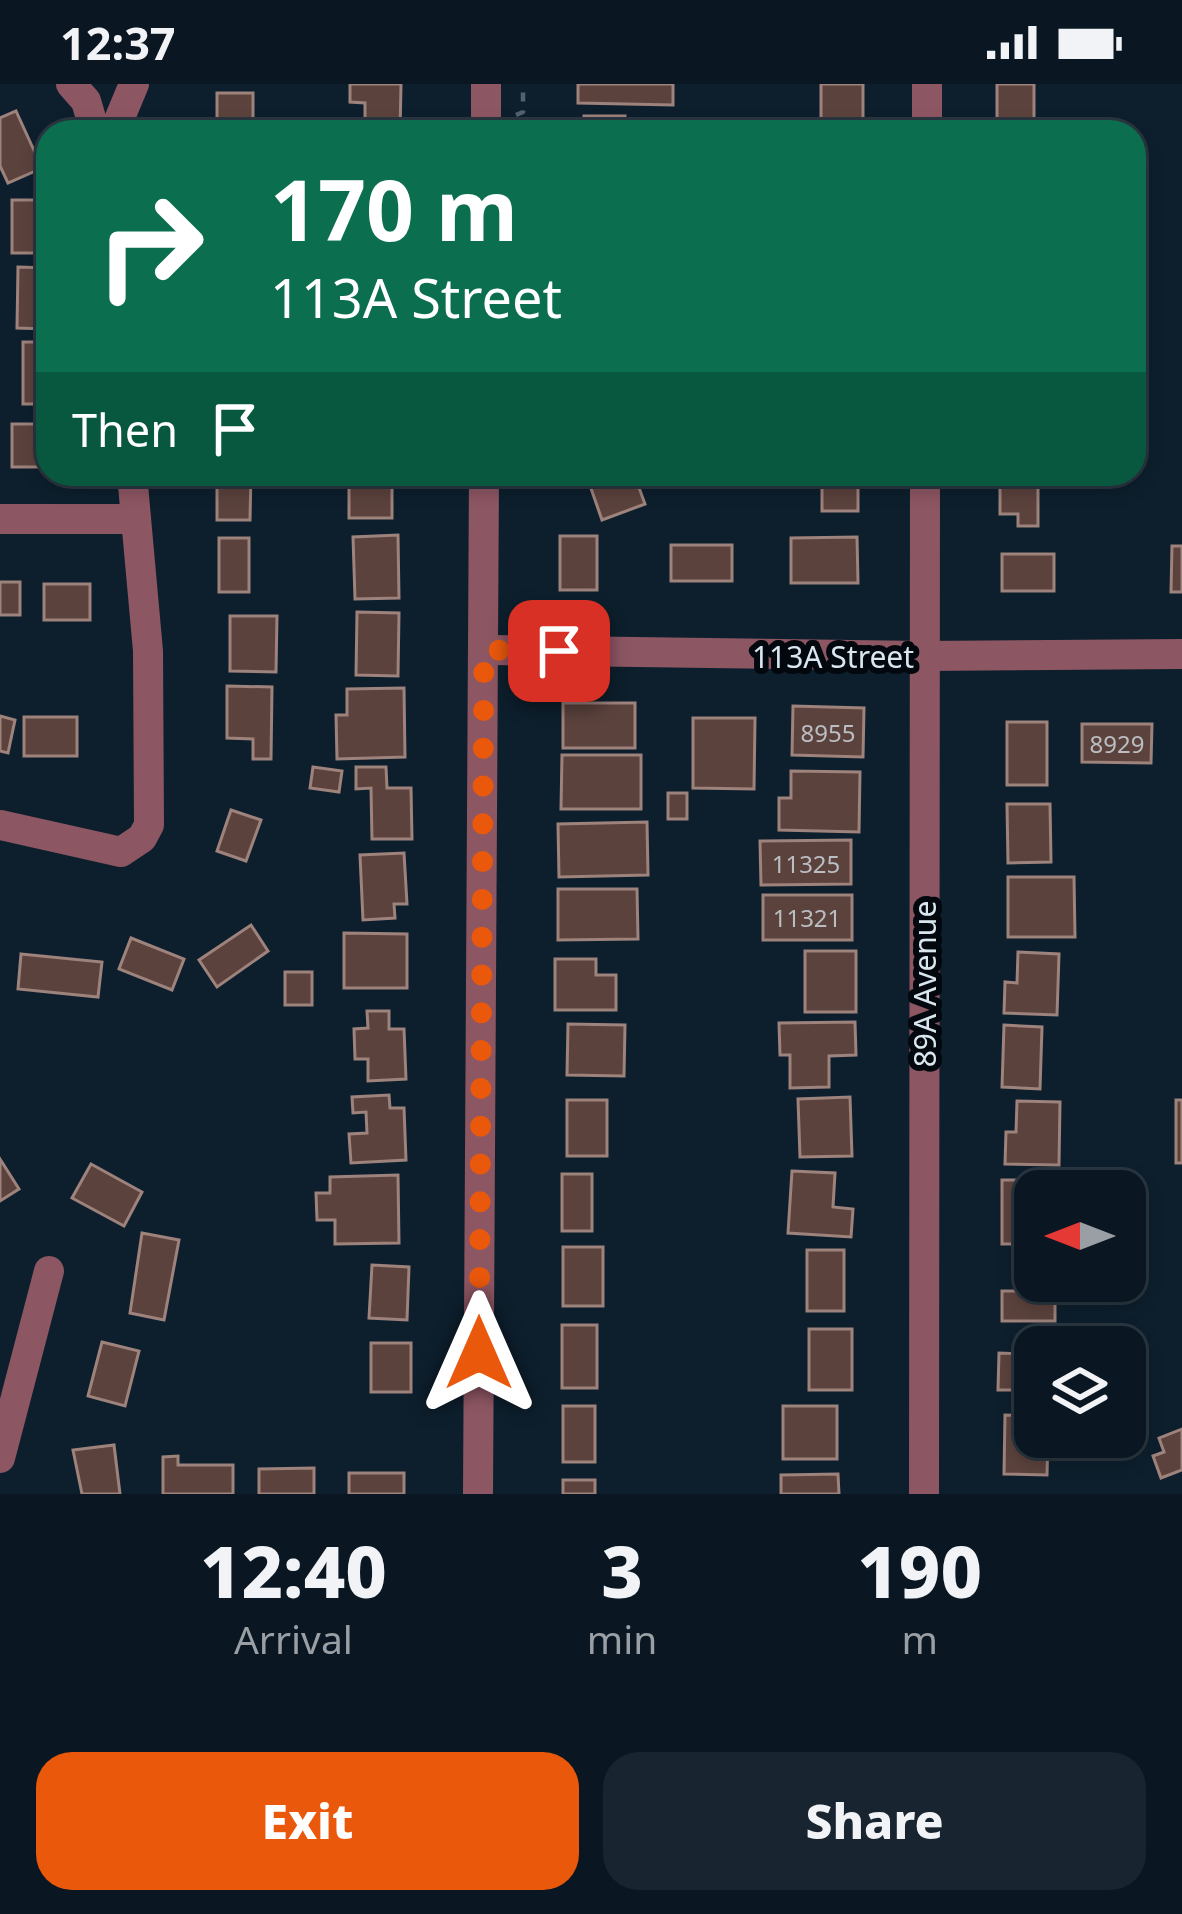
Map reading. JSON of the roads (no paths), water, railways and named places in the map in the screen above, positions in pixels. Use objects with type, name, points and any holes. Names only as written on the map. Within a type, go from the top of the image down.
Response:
[{"type":"street","points":[[70,84],[86,101],[92,120]]},
{"type":"street","points":[[119,120],[134,84]]},
{"type":"street","points":[[486,84],[494,120]]},
{"type":"street","points":[[927,84],[927,120]]},
{"type":"street","points":[[0,825],[121,852],[142,838],[149,825],[148,651],[133,486]]},
{"type":"street","points":[[478,1494],[484,486]]},
{"type":"street","name":"89A Avenue","points":[[924,1494],[925,486]]},
{"type":"street","points":[[0,519],[136,519]]},
{"type":"street","name":"113A Street","points":[[484,650],[1182,655]]},
{"type":"street","points":[[0,1458],[49,1270]]}]
